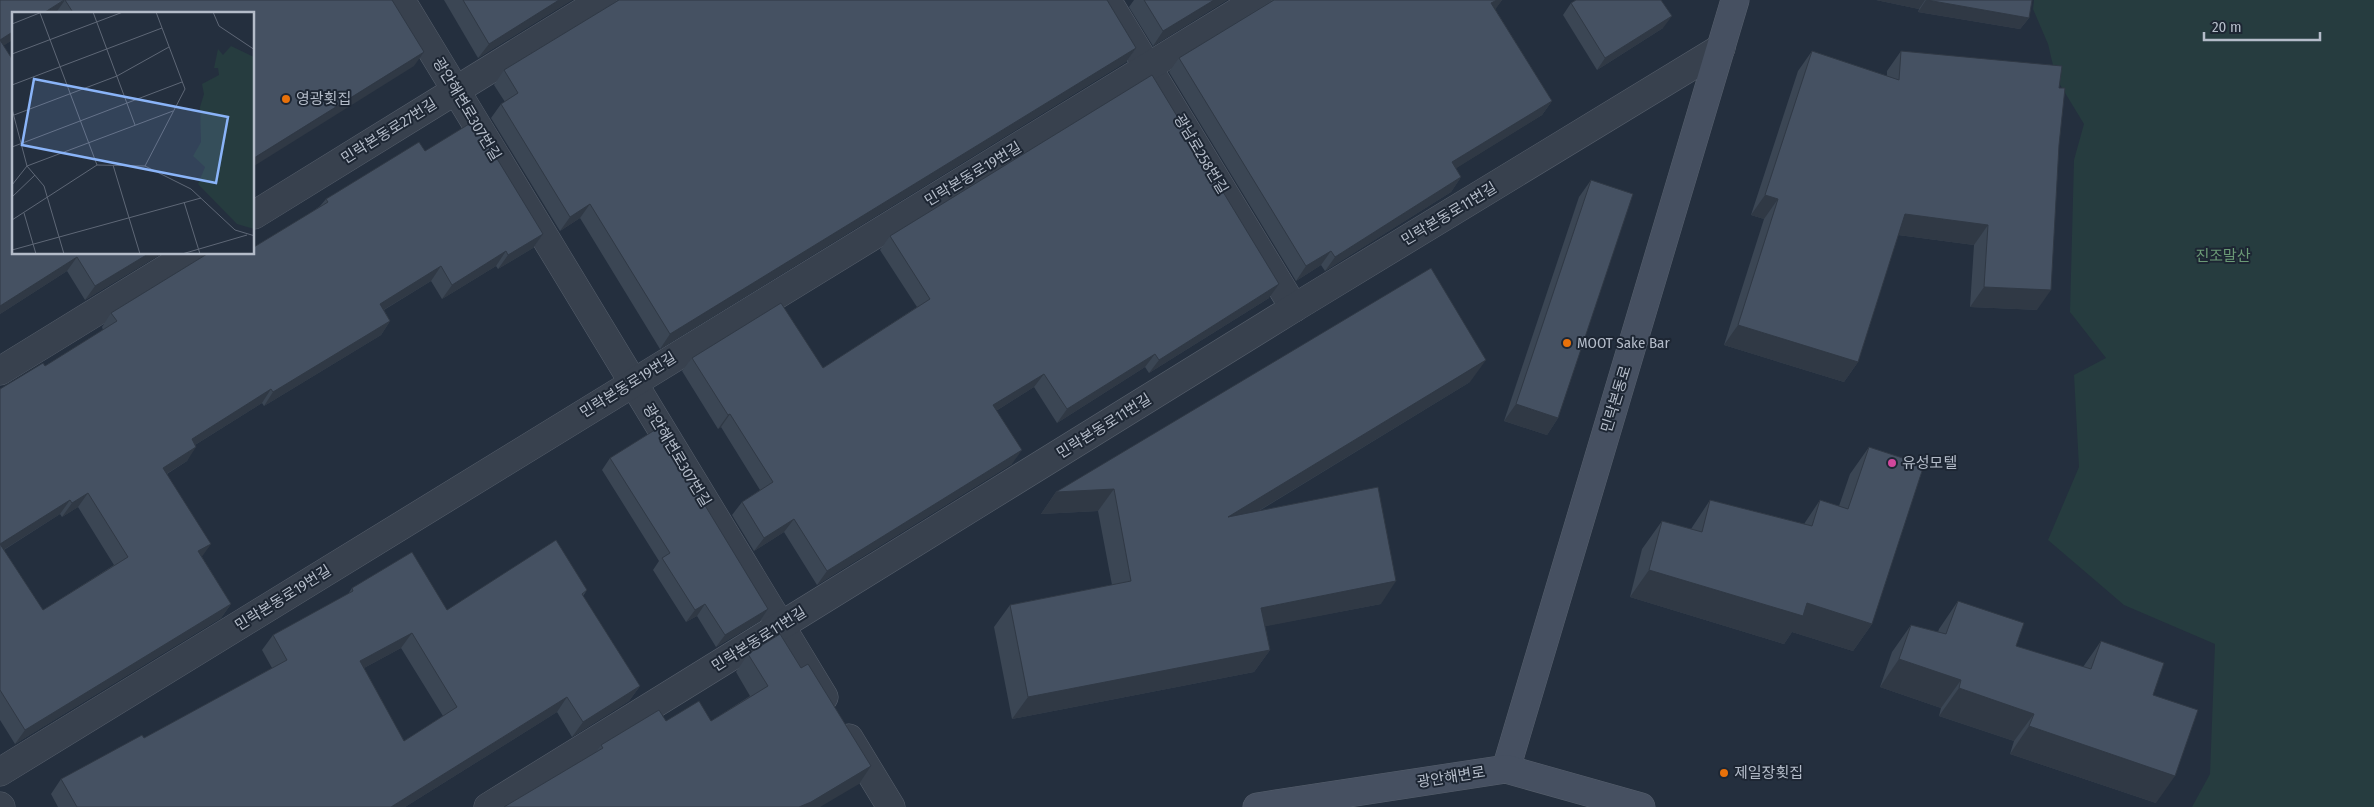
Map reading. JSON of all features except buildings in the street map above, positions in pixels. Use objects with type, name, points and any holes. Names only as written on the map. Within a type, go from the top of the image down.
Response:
[{"type":"main road","name":"민락본동로","points":[[1506,769],[1735,0]]},
{"type":"main road","name":"광안해변로","points":[[1257,807],[1506,769],[1641,807]]},
{"type":"street","name":"광안해변로307번길","points":[[401,0],[891,807]]},
{"type":"street","name":"민락본동로27번길","points":[[255,214],[602,0]]},
{"type":"street","name":"광남로258번길","points":[[1107,0],[1294,308]]},
{"type":"street","name":"민락본동로19번길","points":[[0,772],[1257,0]]},
{"type":"street","name":"민락본동로11번길","points":[[488,807],[1294,308],[1721,48]]},
{"type":"street","points":[[0,371],[188,255]]},
{"type":"green space","name":"진조말산","points":[[2034,0],[2374,0],[2374,807],[2192,807],[2210,774],[2215,644],[2124,605],[2048,540],[2079,467],[2074,375],[2106,358],[2070,312],[2074,160],[2084,124],[2056,78],[2048,44],[2033,9]]},
{"type":"place","name":"영광횟집","points":[[286,99]]},
{"type":"place","name":"MOOT Sake Bar","points":[[1567,343]]},
{"type":"place","name":"유성모텔","points":[[1892,463]]},
{"type":"place","name":"제일장횟집","points":[[1724,773]]}]
